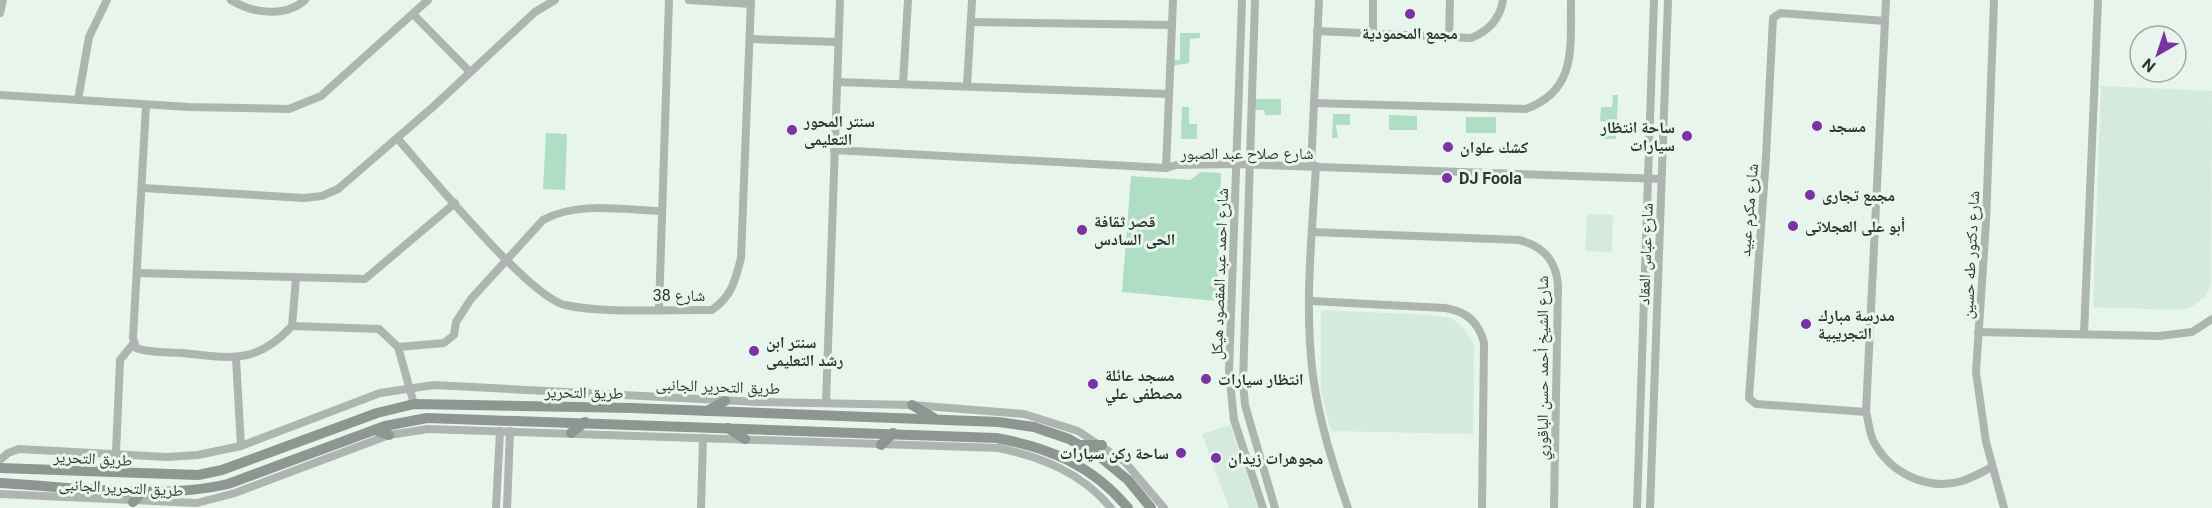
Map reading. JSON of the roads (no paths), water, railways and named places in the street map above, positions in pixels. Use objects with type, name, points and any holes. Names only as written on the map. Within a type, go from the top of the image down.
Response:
[{"type":"street","points":[[0,13],[3,0]]},
{"type":"street","points":[[78,99],[89,37],[107,0]]},
{"type":"street","points":[[231,0],[250,9],[268,12],[286,10],[305,0]]},
{"type":"street","points":[[0,95],[147,105],[272,110],[306,104],[321,96],[428,0]]},
{"type":"street","points":[[143,188],[304,198],[322,196],[338,189],[352,179],[535,12],[555,0]]},
{"type":"street","points":[[659,309],[669,0]]},
{"type":"street","points":[[689,0],[751,2]]},
{"type":"street","points":[[826,403],[840,0]]},
{"type":"street","points":[[903,84],[908,0]]},
{"type":"street","points":[[967,86],[972,0]]},
{"type":"street","points":[[1166,168],[1173,0]]},
{"type":"street","name":"شارع احمد عبد المقصود هيكل","points":[[1242,0],[1229,371],[1234,420],[1263,508]]},
{"type":"street","name":"شارع احمد عبد المقصود هيكل","points":[[1255,0],[1243,371],[1245,405],[1275,508]]},
{"type":"street","points":[[1319,0],[1314,103],[1311,301],[1314,386],[1330,454],[1348,508]]},
{"type":"street","points":[[1373,0],[1373,34]]},
{"type":"street","points":[[1449,38],[1450,0]]},
{"type":"street","points":[[1317,31],[1471,38],[1484,32],[1497,18],[1503,0]]},
{"type":"street","points":[[1314,103],[1526,110],[1555,91],[1566,74],[1570,48],[1571,0]]},
{"type":"street","name":"شارع عباس العقاد","points":[[1637,508],[1654,0]]},
{"type":"street","name":"شارع عباس العقاد","points":[[1650,508],[1668,0]]},
{"type":"street","points":[[1886,0],[1866,412],[1875,444],[1887,461],[1904,474],[1927,483],[1945,484],[1964,481],[1992,467]]},
{"type":"street","name":"شارع دكتور طه حسين","points":[[1994,0],[1986,222],[1976,372],[1992,467],[2004,508]]},
{"type":"street","points":[[2084,334],[2098,0]]},
{"type":"street","name":"شارع 38","points":[[397,138],[507,260],[538,290],[564,305],[712,310],[725,301],[733,289],[741,258],[751,2]]},
{"type":"street","name":"شارع مكرم عبيد","points":[[1866,412],[1756,404],[1749,398],[1773,18],[1780,13],[1885,21]]},
{"type":"street","points":[[413,14],[470,72]]},
{"type":"street","points":[[971,22],[1172,26]]},
{"type":"street","points":[[750,39],[838,42]]},
{"type":"street","points":[[837,82],[1169,94]]},
{"type":"street","points":[[116,453],[120,360],[133,344],[147,105]]},
{"type":"street","name":"شارع صلاح عبد الصبور","points":[[834,150],[1166,168],[1176,165],[1249,164],[1660,180]]},
{"type":"street","points":[[138,273],[365,279],[455,203]]},
{"type":"street","points":[[398,347],[444,343],[453,334],[456,322],[471,299],[543,220],[554,214],[577,210],[662,211]]},
{"type":"street","name":"شارع الشيخ أحمد حسن الباقوري","points":[[1312,232],[1520,240],[1540,248],[1548,255],[1554,264],[1558,285],[1554,508]]},
{"type":"street","points":[[292,326],[296,278]]},
{"type":"street","points":[[1311,301],[1445,308],[1462,312],[1475,323],[1484,343],[1482,508]]},
{"type":"street","points":[[1978,332],[2178,334],[2192,332],[2212,319]]},
{"type":"street","points":[[133,344],[140,349],[236,359],[267,348],[292,326],[379,329],[398,347],[414,404]]},
{"type":"street","points":[[236,359],[241,446]]},
{"type":"street","points":[[1229,371],[1243,371]]},
{"type":"street","name":"طريق التحرير الجانبى","points":[[0,460],[8,453],[19,449],[183,457],[213,453],[241,446],[365,398],[409,387],[446,385],[725,400],[912,405],[1024,414],[1053,421],[1102,445],[1137,474],[1164,508]]},
{"type":"street","points":[[707,411],[725,400]]},
{"type":"street","name":"طريق التحرير","points":[[0,468],[185,477],[210,474],[377,413],[414,404],[631,408],[937,419],[999,422],[1034,427],[1078,444],[1100,457],[1128,480],[1151,508]]},
{"type":"street","points":[[912,405],[937,419]]},
{"type":"street","points":[[630,423],[636,416],[631,408]]},
{"type":"street","points":[[661,425],[659,417],[664,410]]},
{"type":"street","name":"طريق التحرير","points":[[0,483],[189,491],[228,484],[375,430],[427,418],[630,423],[996,438],[1029,444],[1060,454],[1089,471],[1114,492],[1128,508]]},
{"type":"street","points":[[571,434],[585,422]]},
{"type":"street","points":[[728,428],[745,439]]},
{"type":"street","name":"طريق التحرير الجانبى","points":[[0,494],[177,504],[216,500],[389,435],[428,429],[999,448],[1028,454],[1056,465],[1082,481],[1111,508]]},
{"type":"street","points":[[375,430],[389,435]]},
{"type":"street","points":[[496,508],[500,431]]},
{"type":"street","points":[[507,508],[510,431]]},
{"type":"street","points":[[881,445],[893,433]]},
{"type":"street","points":[[701,508],[703,438]]},
{"type":"street","points":[[1078,444],[1102,445]]},
{"type":"street","points":[[70,487],[77,482],[73,472]]},
{"type":"street","points":[[103,473],[100,482],[105,489]]},
{"type":"street","points":[[133,502],[143,490]]},
{"type":"place","name":"مجمع المحمودية","points":[[1410,14]]},
{"type":"place","name":"مسجد","points":[[1817,126]]},
{"type":"place","name":"سنتر المحور التعليمى","points":[[792,130]]},
{"type":"place","name":"ساحة انتظار سيارات","points":[[1687,136]]},
{"type":"place","name":"كشك علوان","points":[[1448,147]]},
{"type":"place","name":"DJ Foola","points":[[1447,178]]},
{"type":"place","name":"مجمع تجارى","points":[[1810,195]]},
{"type":"place","name":"أبو على العجلاتى","points":[[1793,226]]},
{"type":"place","name":"قصر ثقافة الحى السادس","points":[[1082,230]]},
{"type":"place","name":"مدرسة مبارك التجريبية","points":[[1806,324]]},
{"type":"place","name":"سنتر ابن رشد التعليمى","points":[[754,351]]},
{"type":"place","name":"انتظار سيارات","points":[[1206,379]]},
{"type":"place","name":"مسجد عائلة مصطفى علي","points":[[1093,384]]},
{"type":"place","name":"ساحة ركن سيارات","points":[[1181,453]]},
{"type":"place","name":"مجوهرات زيدان","points":[[1216,458]]}]
